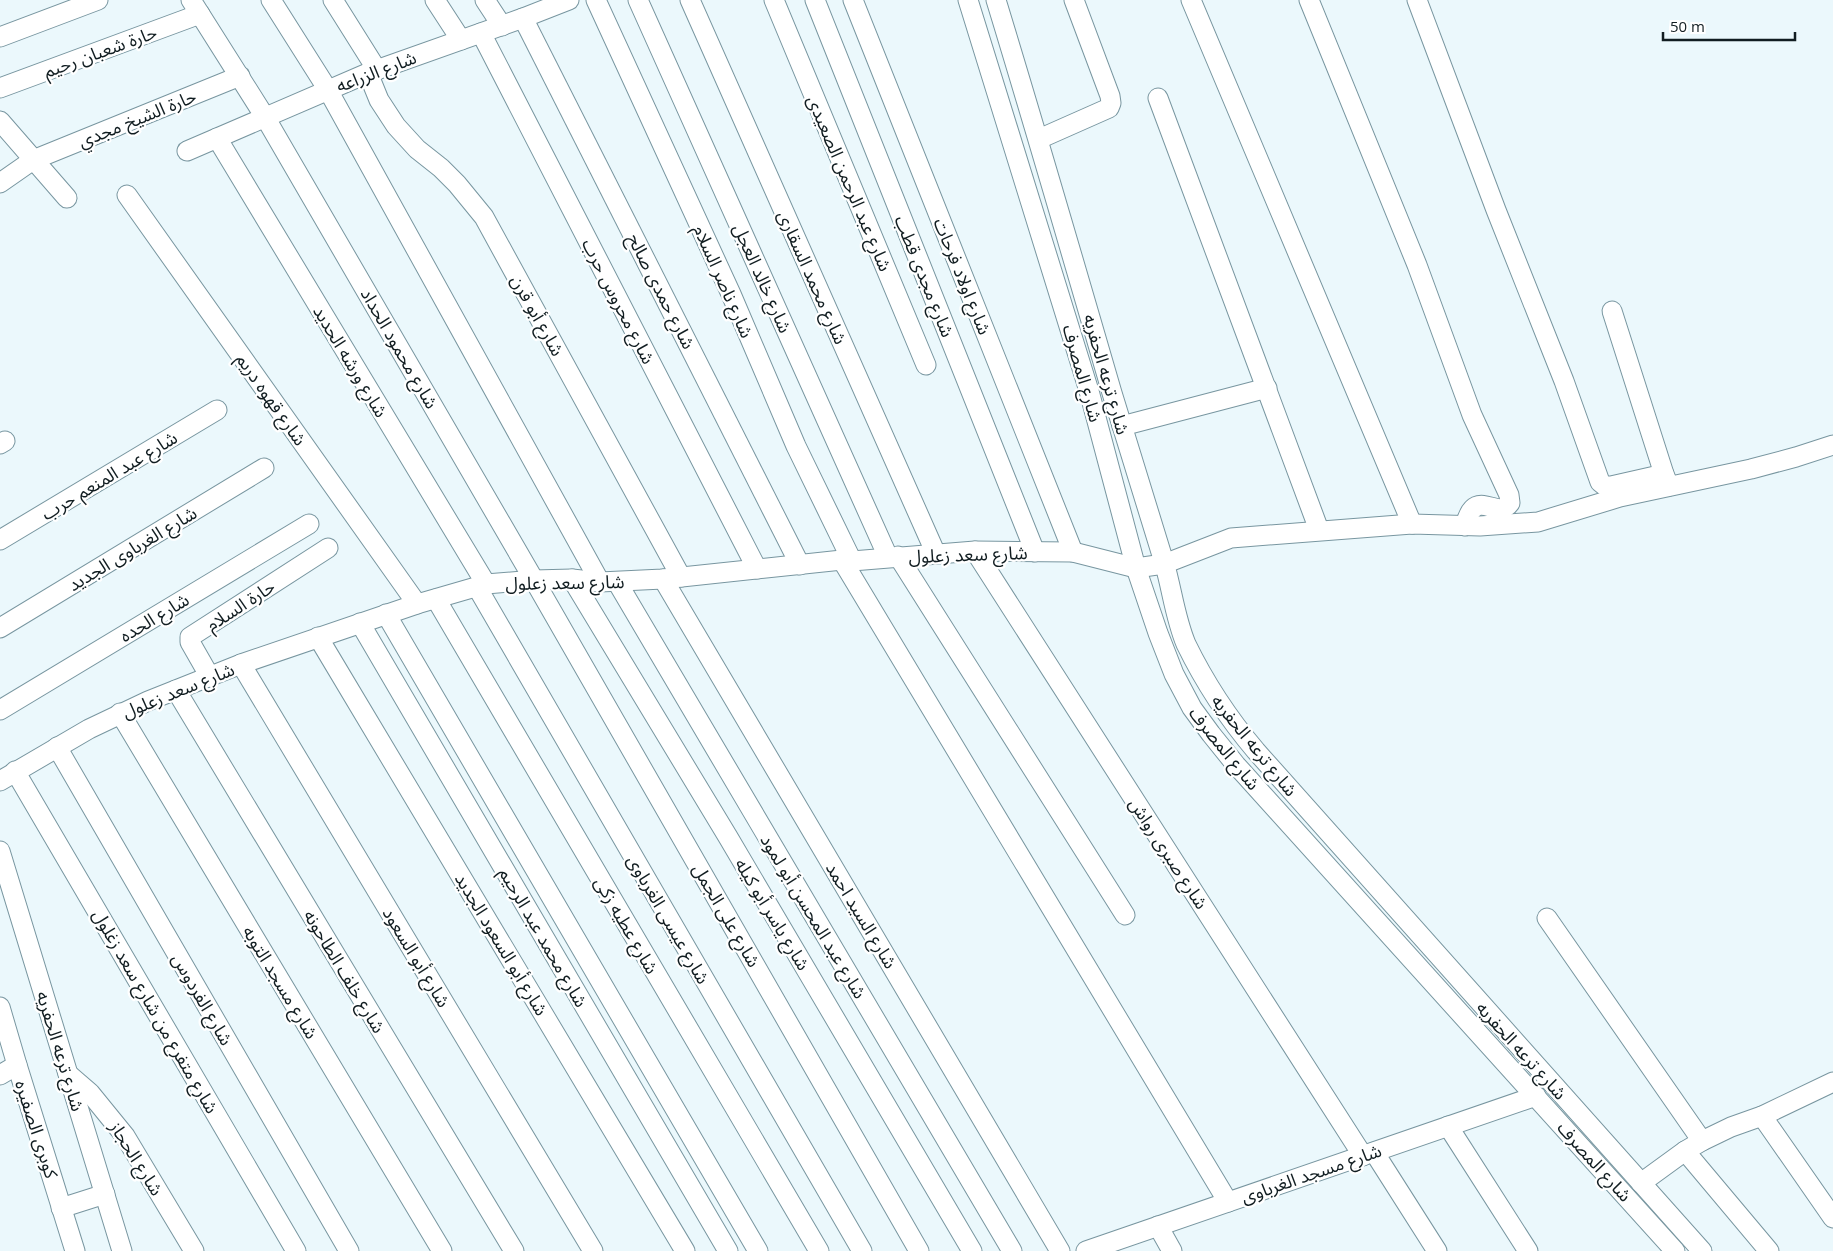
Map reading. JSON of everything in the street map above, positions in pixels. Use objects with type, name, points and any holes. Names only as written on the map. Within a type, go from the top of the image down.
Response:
[{"type":"street","points":[[0,37],[98,0]]},
{"type":"street","name":"شارع عبد المحسن أبو لمود","points":[[270,0],[328,90],[608,582],[1012,1251]]},
{"type":"street","name":"شارع أبو قرن","points":[[333,0],[372,72],[379,100],[396,126],[417,149],[441,168],[457,184],[484,217],[672,578]]},
{"type":"street","points":[[435,0],[461,40]]},
{"type":"street","points":[[486,0],[502,26]]},
{"type":"street","name":"شارع الزراعه","points":[[187,151],[372,72],[569,0]]},
{"type":"street","name":"شارع ناصر السلام","points":[[596,0],[731,294],[847,560],[1228,1202]]},
{"type":"street","name":"شارع خالد العجل","points":[[638,0],[893,557],[1125,916]]},
{"type":"street","name":"شارع محمد السقارى","points":[[690,0],[936,554]]},
{"type":"street","name":"شارع عبد الرحمن الصعيدى","points":[[774,0],[926,365]]},
{"type":"street","name":"شارع مجدى قطب","points":[[815,0],[1035,552]]},
{"type":"street","name":"شارع اولاد فرحات","points":[[853,0],[1073,552]]},
{"type":"street","name":"شارع المصرف","points":[[968,0],[1089,391],[1136,568],[1174,674],[1192,708],[1210,734],[1236,765],[1675,1251]]},
{"type":"street","name":"شارع ترعه الحفريه","points":[[996,0],[1164,564],[1178,619],[1186,642],[1214,696],[1262,759],[1702,1251]]},
{"type":"street","points":[[1039,140],[1109,108],[1111,103],[1107,87],[1074,0]]},
{"type":"street","points":[[1191,0],[1412,524]]},
{"type":"street","points":[[1309,0],[1417,265],[1472,415],[1509,496],[1510,503],[1503,509],[1479,505],[1472,508],[1465,526]]},
{"type":"street","points":[[1417,0],[1600,482],[1605,486],[1611,486],[1751,468],[1833,446]]},
{"type":"street","name":"شارع محمود الحداد","points":[[196,7],[265,117],[534,580]]},
{"type":"street","name":"حارة شعبان رحيم","points":[[0,88],[196,7]]},
{"type":"street","name":"شارع حمدى صالح","points":[[523,18],[800,565]]},
{"type":"street","name":"شارع محروس حرب","points":[[481,33],[757,569]]},
{"type":"street","name":"حارة الشيخ مجدي","points":[[0,183],[34,160],[240,76]]},
{"type":"street","points":[[1158,98],[1319,530]]},
{"type":"street","points":[[0,121],[67,198]]},
{"type":"street","name":"شارع ورشه الحديد","points":[[217,138],[481,586]]},
{"type":"street","name":"شارع قهوه دريم","points":[[127,195],[417,604]]},
{"type":"street","points":[[1612,311],[1666,480]]},
{"type":"street","points":[[1122,426],[1266,388]]},
{"type":"street","name":"شارع عبد المنعم حرب","points":[[0,540],[217,410]]},
{"type":"street","name":"شارع الغرباوى الجديد","points":[[0,628],[264,468]]},
{"type":"street","points":[[1136,568],[1164,564],[1231,538],[1412,524],[1506,526],[1538,522],[1620,497],[1666,480]]},
{"type":"street","name":"شارع الحده","points":[[0,710],[309,524]]},
{"type":"street","name":"حارة السلام","points":[[210,677],[190,642],[190,638],[328,548]]},
{"type":"street","name":"شارع سعد زعلول","points":[[8,776],[120,713],[176,690],[241,664],[386,614],[481,586],[534,580],[572,579],[608,582],[672,578],[847,560],[975,551],[1073,552],[1136,568]]},
{"type":"street","name":"شارع صبرى رواش","points":[[975,551],[1369,1154],[1437,1251]]},
{"type":"street","name":"شارع السيد احمد","points":[[672,578],[1060,1251]]},
{"type":"street","name":"شارع ياسر أبو كيله","points":[[572,579],[733,846],[972,1251]]},
{"type":"street","name":"شارع على الجمل","points":[[534,580],[919,1251]]},
{"type":"street","name":"شارع عيسى الغرباوى","points":[[481,586],[862,1251]]},
{"type":"street","name":"شارع عطيه زكى","points":[[436,599],[819,1251]]},
{"type":"street","points":[[386,614],[758,1251]]},
{"type":"street","name":"شارع محمد عبد الرحيم","points":[[360,623],[728,1251]]},
{"type":"street","name":"شارع أبو السعود الجديد","points":[[318,638],[685,1251]]},
{"type":"street","name":"شارع أبو السعود","points":[[241,664],[593,1251]]},
{"type":"street","name":"شارع خلف الطاحونه","points":[[176,690],[514,1251]]},
{"type":"street","name":"شارع مسجد التوبه","points":[[120,713],[442,1251]]},
{"type":"street","name":"شارع الفردوس","points":[[57,747],[349,1251]]},
{"type":"street","name":"شارع متفرع من شارع سعد زغلول","points":[[8,776],[296,1251]]},
{"type":"street","name":"شارع ترعه الحفريه","points":[[0,851],[122,1251]]},
{"type":"street","points":[[1547,918],[1702,1142]]},
{"type":"street","name":"كوبرى الصفيره","points":[[0,1007],[16,1065],[75,1251]]},
{"type":"street","points":[[0,1075],[16,1065]]},
{"type":"street","name":"شارع الحجاز","points":[[68,1074],[90,1093],[125,1136],[194,1251]]},
{"type":"street","points":[[1641,1183],[1685,1151],[1702,1142],[1731,1127],[1762,1116],[1833,1082]]},
{"type":"street","name":"شارع مسجد الغرباوى","points":[[1086,1251],[1536,1096]]},
{"type":"street","points":[[1762,1116],[1833,1218]]},
{"type":"street","points":[[1448,1126],[1528,1251]]},
{"type":"street","points":[[1685,1151],[1769,1251]]},
{"type":"street","points":[[62,1208],[105,1194]]},
{"type":"street","points":[[1158,1226],[1172,1251]]}]
